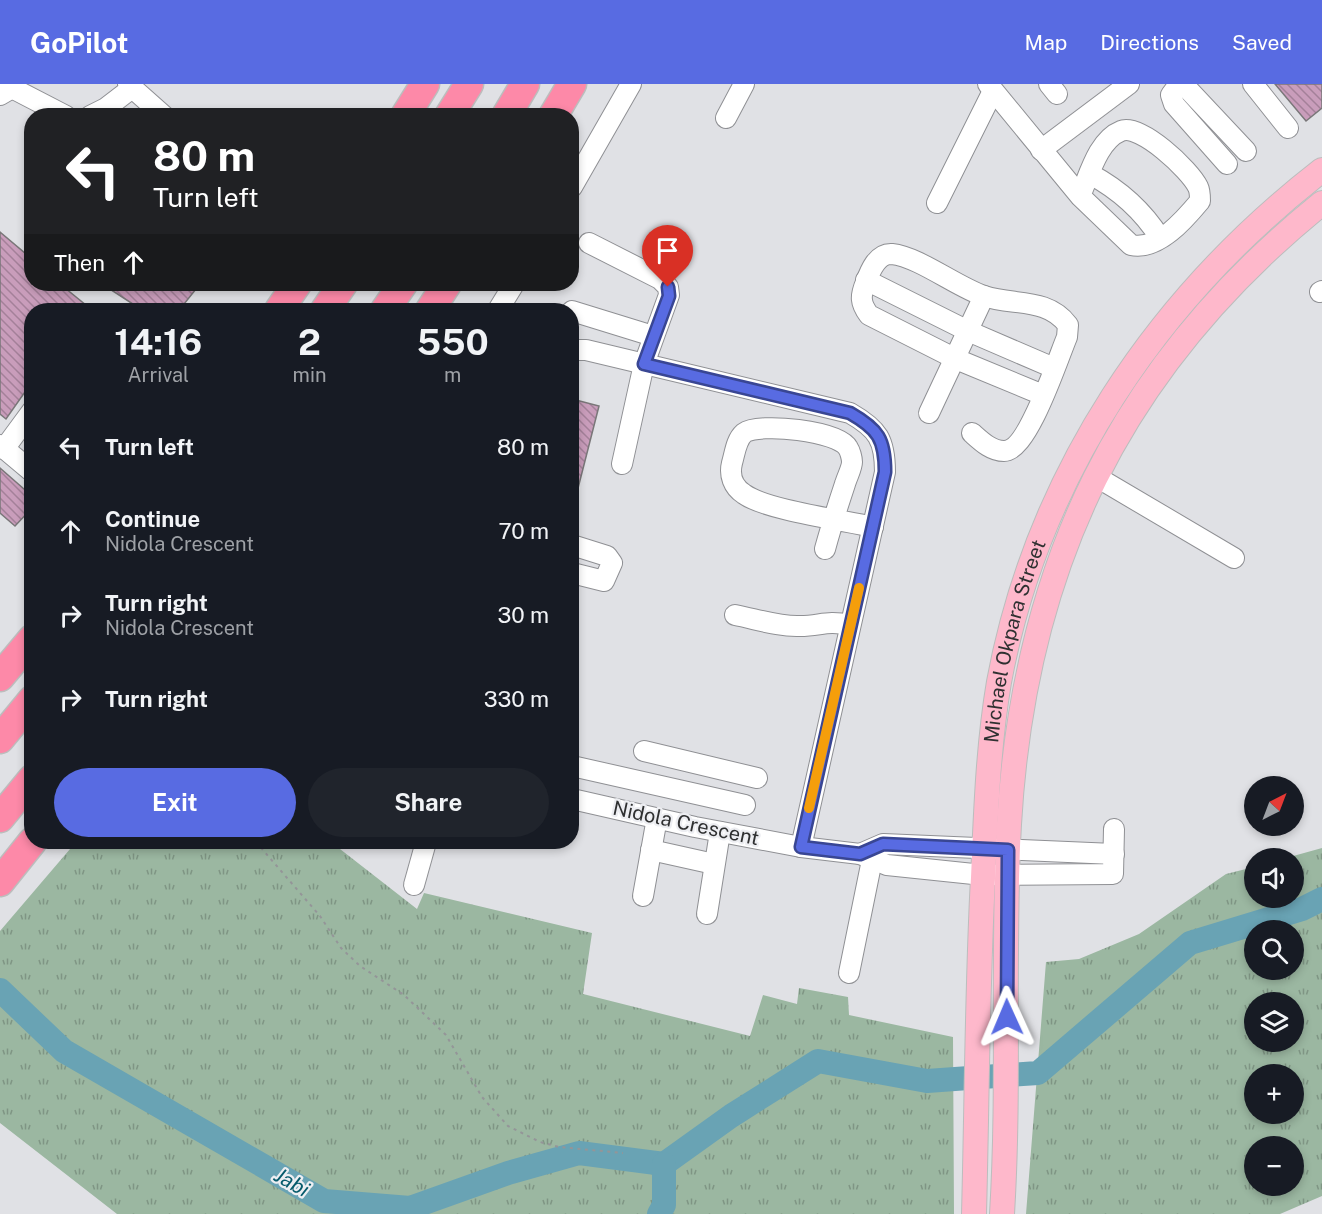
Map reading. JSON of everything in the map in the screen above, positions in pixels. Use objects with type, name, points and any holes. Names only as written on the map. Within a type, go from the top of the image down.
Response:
[{"type":"highway","points":[[410,108],[425,84]]},
{"type":"highway","points":[[454,108],[469,84]]},
{"type":"highway","points":[[511,108],[525,84]]},
{"type":"highway","points":[[558,108],[572,84]]},
{"type":"highway","points":[[0,677],[24,648]]},
{"type":"highway","points":[[0,738],[24,709]]},
{"type":"highway","points":[[0,818],[24,789]]},
{"type":"highway","points":[[1,880],[26,849]]},
{"type":"main road","name":"Michael Okpara Street","points":[[974,1214],[976,1014],[983,848],[992,732],[1011,630],[1035,549],[1071,466],[1119,386],[1176,310],[1242,237],[1322,170]]},
{"type":"main road","name":"Michael Okpara Street","points":[[1002,1214],[1006,1142],[1006,906],[1014,764],[1026,677],[1047,594],[1095,476],[1117,434],[1189,331],[1264,250],[1322,203]]},
{"type":"street","points":[[579,175],[631,84]]},
{"type":"street","points":[[726,118],[744,84]]},
{"type":"street","points":[[1041,150],[1129,84]]},
{"type":"street","points":[[1227,164],[1174,104],[1171,95],[1181,84],[1246,151]]},
{"type":"street","points":[[1253,84],[1288,128]]},
{"type":"street","points":[[106,108],[130,86],[155,108]]},
{"type":"street","points":[[0,95],[12,88],[49,108]]},
{"type":"street","points":[[937,203],[991,88],[1080,196],[1131,244],[1139,246],[1160,238],[1180,224],[1200,201],[1199,189],[1190,175],[1143,134],[1130,128],[1118,132],[1104,146],[1080,196]]},
{"type":"street","points":[[1090,174],[1107,183],[1138,209],[1160,238]]},
{"type":"street","points":[[589,243],[660,279],[668,287],[669,296],[644,364],[622,464]]},
{"type":"street","points":[[972,434],[991,448],[1005,451],[1017,446],[1043,395],[1067,337],[1068,325],[1062,317],[1050,309],[1025,302],[984,296],[892,254],[885,255],[874,263],[861,294],[862,305],[869,315],[956,359],[1043,395]]},
{"type":"street","points":[[867,280],[968,331],[1054,368]]},
{"type":"street","points":[[930,412],[984,296]]},
{"type":"street","points":[[579,313],[653,336]]},
{"type":"street","points":[[579,350],[850,413],[869,424],[879,435],[885,457],[885,472],[801,847]]},
{"type":"street","points":[[24,421],[2,447],[24,465]]},
{"type":"street","points":[[825,549],[834,519],[852,462],[844,442],[831,436],[771,427],[754,429],[744,434],[738,441],[730,471],[734,483],[743,494],[762,504],[834,519],[873,527]]},
{"type":"street","points":[[1095,476],[1234,558]]},
{"type":"street","points":[[579,547],[607,555],[612,563],[604,581],[579,575]]},
{"type":"street","points":[[735,615],[788,626],[801,627],[832,621],[850,625]]},
{"type":"street","points":[[644,751],[757,778]]},
{"type":"street","points":[[695,827],[703,764]]},
{"type":"street","points":[[579,768],[745,805]]},
{"type":"street","name":"Nidola Crescent","points":[[579,801],[720,832],[866,857],[887,865],[1008,876],[1113,864]]},
{"type":"street","points":[[643,896],[657,818]]},
{"type":"street","points":[[849,974],[866,857],[883,844],[1008,850],[1113,864],[1114,829]]},
{"type":"street","points":[[708,914],[720,832]]},
{"type":"street","points":[[414,885],[424,849]]},
{"type":"street","points":[[651,850],[714,864]]},
{"type":"path","points":[[262,849],[320,916],[341,948],[360,966],[404,995],[447,1035],[482,1097],[508,1126],[540,1142],[559,1147],[623,1153]]},
{"type":"green space","points":[[1322,848],[1322,1196],[1280,1214],[1026,1214],[1046,962],[1079,959],[1139,934],[1226,874],[1244,870],[1244,908],[1304,908],[1304,853]]},
{"type":"green space","points":[[70,849],[340,849],[417,909],[424,893],[592,933],[583,994],[750,1036],[763,995],[797,1004],[799,988],[848,997],[849,1015],[953,1037],[954,1214],[117,1214],[0,1123],[0,931]]},
{"type":"building","points":[[1275,84],[1322,84],[1322,108],[1306,121]]},
{"type":"building","points":[[0,232],[24,252],[24,291],[69,291],[83,303],[24,303],[24,393],[6,419],[0,414]]},
{"type":"building","points":[[113,291],[194,291],[185,303],[131,303]]},
{"type":"building","points":[[579,401],[599,406],[579,484]]},
{"type":"building","points":[[0,468],[24,489],[24,516],[15,526],[0,513]]},
{"type":"waterway","points":[[664,1164],[731,1116],[818,1061],[927,1081],[1038,1073],[1190,943],[1302,909],[1322,899]]},
{"type":"waterway","name":"Jabi","points":[[0,990],[64,1051],[324,1201],[410,1208],[508,1173],[579,1153],[664,1164]]},
{"type":"waterway","points":[[659,1214],[664,1205],[664,1164]]},
{"type":"slow traffic","points":[[809,808],[859,588]]},
{"type":"route","points":[[668,287],[669,296],[644,364],[850,413],[869,424],[879,435],[885,457],[885,472],[801,847],[860,854],[883,844],[1008,850],[1007,1017]]}]
